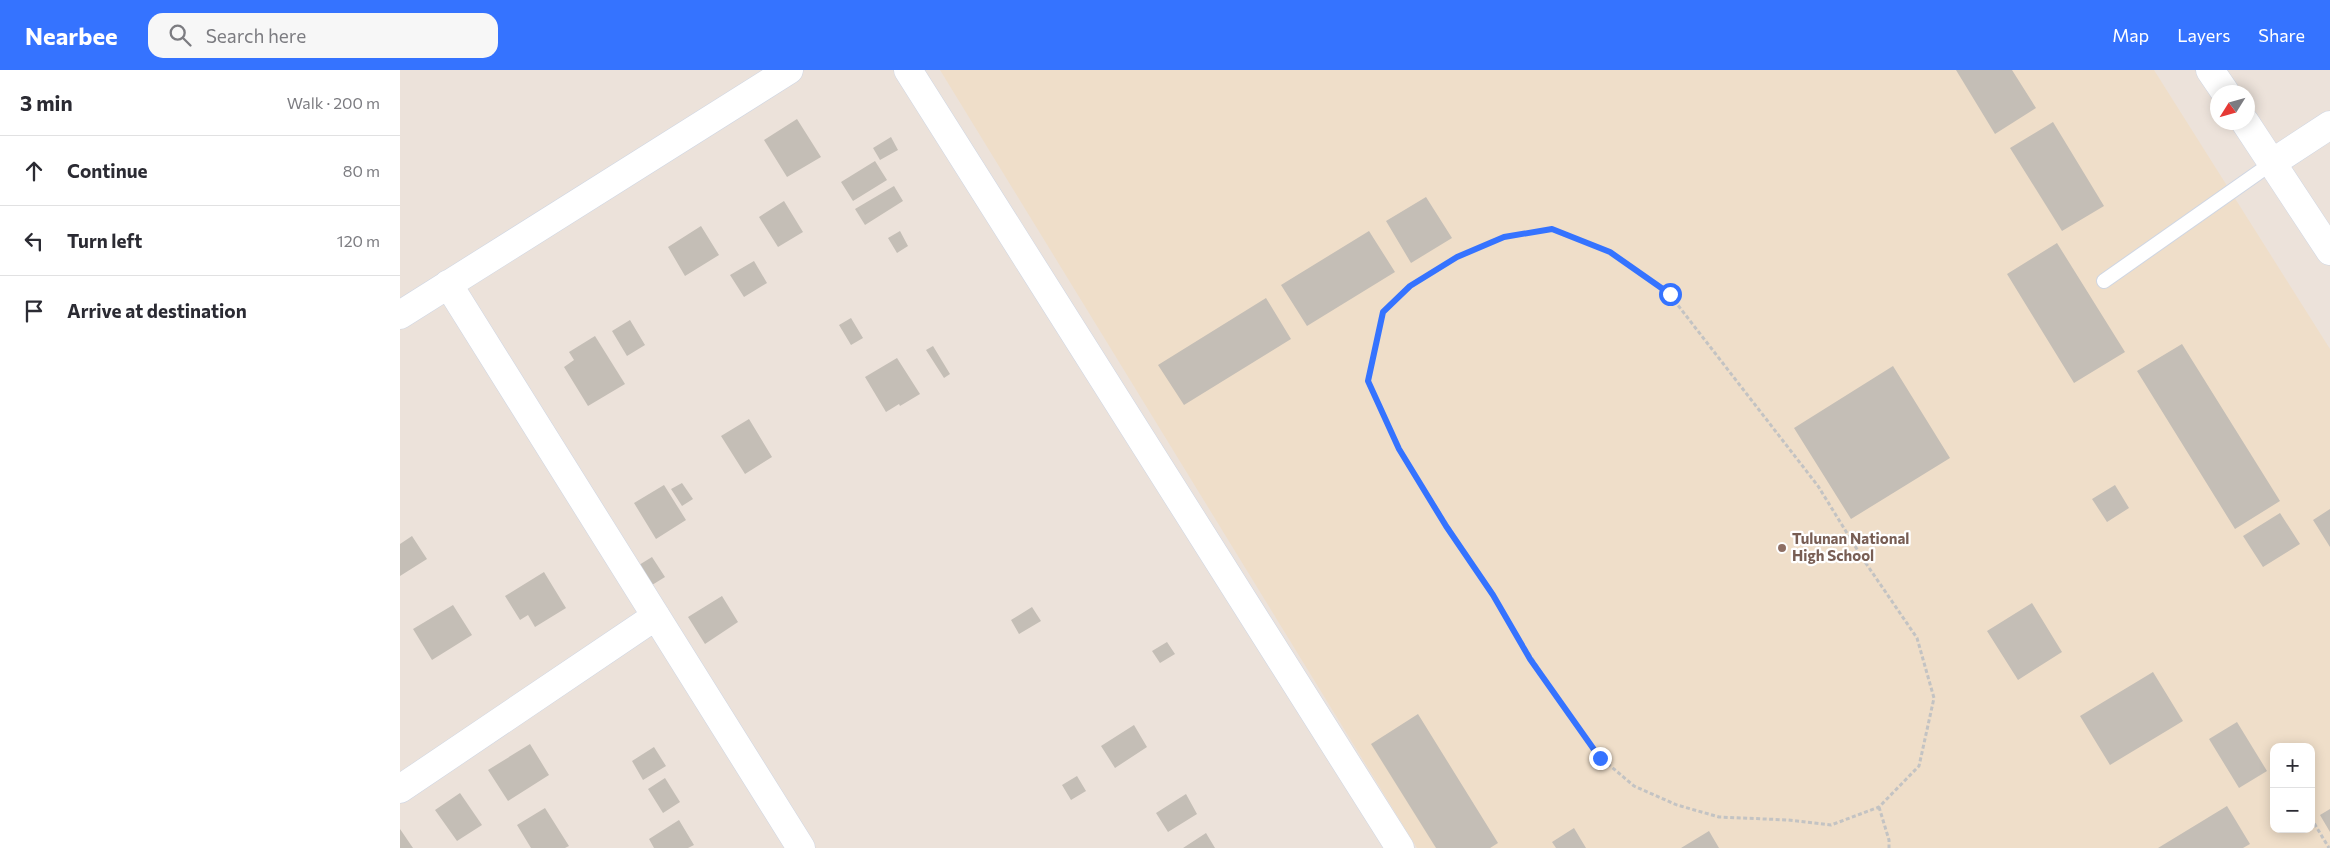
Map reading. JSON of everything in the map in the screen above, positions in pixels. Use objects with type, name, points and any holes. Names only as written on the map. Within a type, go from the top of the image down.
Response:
[{"type":"street","points":[[400,315],[789,70]]},
{"type":"street","points":[[908,70],[1400,848]]},
{"type":"street","points":[[2210,70],[2220,85]]},
{"type":"street","points":[[2272,164],[2330,125]]},
{"type":"street","points":[[2250,130],[2330,251]]},
{"type":"street","points":[[448,284],[801,848]]},
{"type":"street","points":[[400,788],[656,616]]},
{"type":"lane","points":[[2104,281],[2272,164]]},
{"type":"path","points":[[1552,229],[1610,252],[1670,294],[1818,486],[1917,638],[1934,698],[1919,766],[1879,807],[1832,825],[1788,820],[1719,817],[1677,805],[1634,786],[1600,758],[1530,659],[1493,595],[1446,526],[1399,449],[1368,381],[1383,312],[1410,286],[1457,257],[1504,237],[1552,229]]},
{"type":"path","points":[[1879,807],[1889,840],[1889,848]]},
{"type":"path","points":[[2315,824],[2330,848]]},
{"type":"shaded area","name":"Tulunan National High School","points":[[940,70],[2154,70],[2330,349],[2330,848],[1417,848]]},
{"type":"building","points":[[1956,70],[2012,70],[2036,108],[1995,134]]},
{"type":"building","points":[[797,119],[821,157],[787,177],[764,140]]},
{"type":"building","points":[[2053,122],[2104,206],[2062,231],[2010,148]]},
{"type":"building","points":[[891,137],[898,150],[880,160],[873,148]]},
{"type":"building","points":[[875,161],[887,180],[853,201],[841,182]]},
{"type":"building","points":[[894,186],[903,201],[865,225],[855,209]]},
{"type":"building","points":[[1426,197],[1452,238],[1411,263],[1386,221]]},
{"type":"building","points":[[784,201],[803,232],[778,247],[759,217]]},
{"type":"building","points":[[701,226],[719,255],[685,276],[668,247]]},
{"type":"building","points":[[900,231],[908,246],[897,253],[888,238]]},
{"type":"building","points":[[1369,231],[1395,272],[1307,326],[1281,285]]},
{"type":"building","points":[[2057,243],[2125,352],[2074,383],[2007,274]]},
{"type":"building","points":[[754,261],[767,283],[744,297],[730,275]]},
{"type":"building","points":[[1266,298],[1291,339],[1184,405],[1158,365]]},
{"type":"building","points":[[851,318],[863,338],[851,345],[839,325]]},
{"type":"building","points":[[630,320],[645,345],[627,356],[612,331]]},
{"type":"building","points":[[595,336],[625,384],[588,406],[564,367],[574,360],[569,352]]},
{"type":"building","points":[[2182,344],[2280,501],[2235,529],[2137,371]]},
{"type":"building","points":[[933,346],[950,374],[944,378],[926,350]]},
{"type":"building","points":[[897,358],[920,394],[886,412],[865,377]]},
{"type":"building","points":[[1893,366],[1950,458],[1851,519],[1794,428]]},
{"type":"building","points":[[749,419],[772,457],[745,474],[721,436]]},
{"type":"building","points":[[682,483],[693,499],[682,506],[671,489]]},
{"type":"building","points":[[664,485],[686,520],[656,539],[634,503]]},
{"type":"building","points":[[2115,485],[2129,508],[2107,522],[2092,499]]},
{"type":"building","points":[[2330,509],[2330,547],[2313,520]]},
{"type":"building","points":[[2280,513],[2300,544],[2263,567],[2243,536]]},
{"type":"building","points":[[412,536],[427,559],[400,576],[400,544]]},
{"type":"building","points":[[652,557],[665,577],[652,585],[639,565]]},
{"type":"building","points":[[544,572],[566,608],[535,627],[528,615],[520,620],[505,596]]},
{"type":"building","points":[[722,596],[738,622],[705,644],[688,617]]},
{"type":"building","points":[[2032,603],[2062,652],[2018,680],[1987,631]]},
{"type":"building","points":[[453,605],[472,635],[432,660],[413,629]]},
{"type":"building","points":[[1032,607],[1041,621],[1019,634],[1011,620]]},
{"type":"building","points":[[1167,642],[1175,654],[1160,663],[1152,651]]},
{"type":"building","points":[[2153,672],[2183,721],[2110,765],[2080,716]]},
{"type":"building","points":[[1418,714],[1498,843],[1490,848],[1436,848],[1371,744]]},
{"type":"building","points":[[2237,722],[2267,771],[2239,788],[2209,739]]},
{"type":"building","points":[[1134,725],[1147,747],[1115,768],[1101,746]]},
{"type":"building","points":[[530,744],[549,775],[508,801],[488,770]]},
{"type":"building","points":[[654,747],[666,766],[643,780],[632,761]]},
{"type":"building","points":[[1077,776],[1086,791],[1071,800],[1062,785]]},
{"type":"building","points":[[665,778],[680,802],[663,813],[648,789]]},
{"type":"building","points":[[460,793],[482,825],[457,841],[435,810]]},
{"type":"building","points":[[1186,794],[1197,814],[1168,832],[1156,813]]},
{"type":"building","points":[[2227,806],[2250,844],[2243,848],[2158,848]]},
{"type":"building","points":[[545,808],[569,846],[565,848],[531,848],[517,825]]},
{"type":"building","points":[[2330,809],[2330,832],[2320,815]]},
{"type":"building","points":[[679,820],[694,845],[688,848],[654,848],[649,839]]},
{"type":"building","points":[[1574,828],[1586,848],[1556,848],[1552,842]]},
{"type":"building","points":[[400,829],[413,848],[400,848]]},
{"type":"building","points":[[1709,831],[1719,848],[1681,848]]},
{"type":"building","points":[[1206,833],[1215,848],[1183,848]]},
{"type":"place","name":"Tulunan National High School","points":[[1782,548]]},
{"type":"route","points":[[1600,758],[1530,659],[1493,595],[1446,526],[1399,449],[1368,381],[1383,312],[1410,286],[1457,257],[1504,237],[1552,229],[1610,252],[1670,294]]}]
